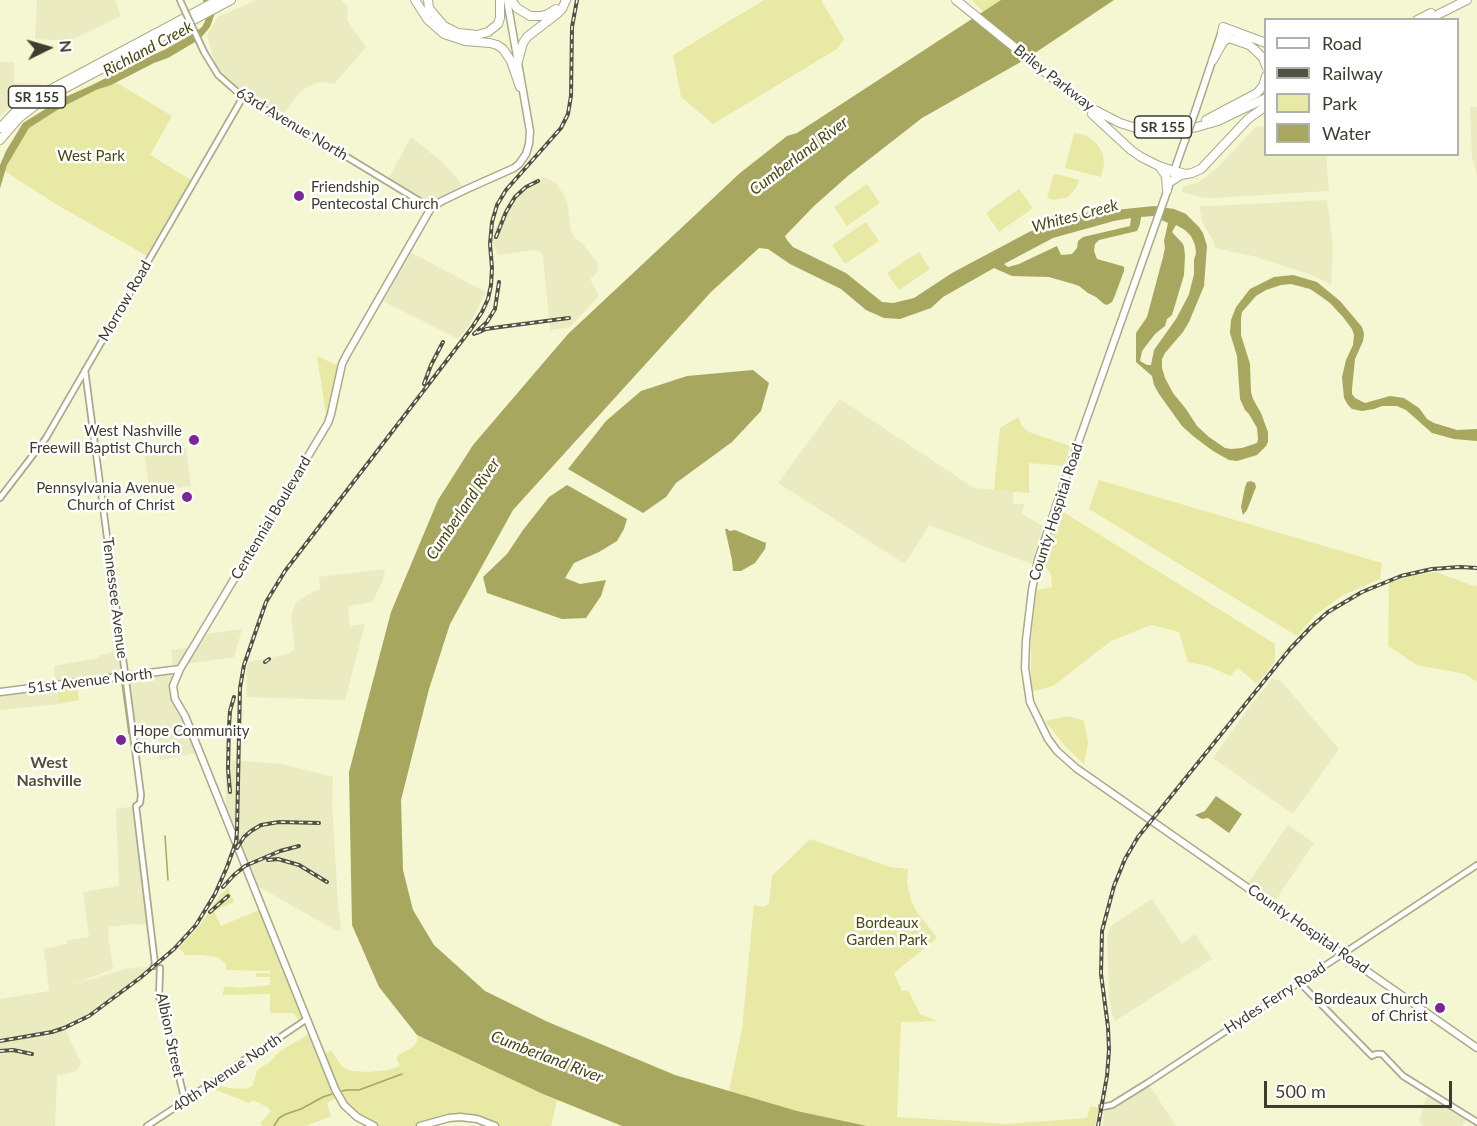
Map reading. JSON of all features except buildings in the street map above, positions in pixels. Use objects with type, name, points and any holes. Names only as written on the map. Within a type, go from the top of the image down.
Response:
[{"type":"highway","name":"SR 155","points":[[0,140],[19,118],[41,101],[217,3],[231,0]]},
{"type":"highway","points":[[416,0],[428,20],[444,34],[465,42],[490,43],[503,49],[511,61],[520,87]]},
{"type":"highway","points":[[428,0],[429,8],[444,26],[458,33],[477,35],[488,32],[498,24],[506,0],[522,12],[536,17],[549,14],[564,0]]},
{"type":"highway","points":[[518,61],[527,37],[558,14],[564,0]]},
{"type":"highway","name":"Briley Parkway","points":[[956,0],[966,5],[1080,96],[1110,115],[1129,121],[1162,127],[1184,126],[1227,112],[1264,94]]},
{"type":"highway","points":[[1421,18],[1456,0]]},
{"type":"highway","points":[[1431,18],[1467,0]]},
{"type":"highway","name":"SR 155","points":[[0,128],[21,108],[42,94],[198,14]]},
{"type":"highway","points":[[1223,29],[1225,36],[1249,45],[1264,61]]},
{"type":"highway","points":[[1223,29],[1264,42]]},
{"type":"highway","points":[[1213,60],[1223,42],[1229,38]]},
{"type":"highway","points":[[1206,120],[1257,93],[1264,83]]},
{"type":"highway","name":"Briley Parkway","points":[[1063,84],[1074,96],[1101,115],[1137,128],[1165,131],[1197,127],[1218,121],[1264,99]]},
{"type":"highway","points":[[1074,96],[1141,157],[1159,166],[1186,174]]},
{"type":"highway","points":[[1169,186],[1177,177],[1202,169],[1248,119],[1264,107]]},
{"type":"highway","points":[[1159,166],[1169,186]]},
{"type":"main road","points":[[506,0],[520,87],[527,114]]},
{"type":"main road","points":[[431,208],[511,170],[526,154],[531,138],[506,0]]},
{"type":"main road","name":"County Hospital Road","points":[[1223,29],[1038,560],[1026,640],[1025,668],[1030,702],[1048,739],[1057,751],[1076,768],[1477,1048]]},
{"type":"main road","name":"Centennial Boulevard","points":[[374,1126],[357,1117],[344,1105],[335,1089],[175,699],[173,686],[180,669],[328,423],[345,356],[431,208]]},
{"type":"main road","name":"51st Avenue North","points":[[0,692],[180,669]]},
{"type":"main road","points":[[420,1126],[460,1117],[477,1119],[495,1126]]},
{"type":"street","name":"63rd Avenue North","points":[[180,0],[204,52],[218,75],[243,98],[431,208]]},
{"type":"street","name":"Morrow Road","points":[[0,498],[46,438],[243,98]]},
{"type":"street","name":"Tennessee Avenue","points":[[85,370],[141,795],[140,803],[136,806],[154,966]]},
{"type":"street","name":"Hydes Ferry Road","points":[[1101,1107],[1114,1104],[1477,865]]},
{"type":"street","name":"Albion Street","points":[[160,968],[160,1005],[185,1101]]},
{"type":"street","points":[[1300,983],[1372,1056],[1382,1054],[1403,1076],[1477,1122]]},
{"type":"street","name":"40th Avenue North","points":[[147,1126],[307,1019]]},
{"type":"shaded area","points":[[37,0],[115,0],[121,16],[69,41],[35,39]]},
{"type":"shaded area","points":[[256,0],[341,0],[348,7],[347,20],[366,47],[334,84],[323,82],[309,86],[300,92],[280,118],[236,89],[224,78],[216,67],[207,35],[218,17]]},
{"type":"shaded area","points":[[0,62],[14,62],[14,83],[42,84],[17,100],[0,117]]},
{"type":"shaded area","points":[[1470,107],[1477,107],[1477,175],[1472,158]]},
{"type":"shaded area","points":[[1264,126],[1264,156],[1326,156],[1329,191],[1212,198],[1182,192],[1182,187],[1199,182],[1216,169],[1256,127]]},
{"type":"shaded area","points":[[411,137],[442,162],[462,186],[431,204],[389,178]]},
{"type":"shaded area","points":[[544,177],[556,183],[565,197],[571,230],[575,238],[583,244],[597,262],[598,270],[590,279],[599,296],[570,327],[550,330],[543,256],[539,251],[533,250],[498,255],[493,244],[493,235],[505,208],[516,192],[536,179]]},
{"type":"shaded area","points":[[1327,200],[1333,246],[1331,285],[1315,276],[1253,256],[1215,248],[1203,224],[1199,206],[1214,206]]},
{"type":"shaded area","points":[[410,252],[486,292],[468,327],[458,339],[383,301]]},
{"type":"shaded area","points":[[840,399],[974,488],[1013,491],[1013,504],[1024,504],[1022,514],[1043,526],[1031,564],[929,525],[905,564],[778,483]]},
{"type":"shaded area","points":[[186,448],[191,486],[150,491],[144,453]]},
{"type":"shaded area","points":[[385,569],[383,580],[372,602],[348,606],[350,626],[365,624],[345,700],[247,697],[248,662],[288,654],[295,649],[291,616],[296,602],[320,589],[319,577]]},
{"type":"shaded area","points":[[242,629],[234,657],[173,666],[171,650],[200,646],[207,634]]},
{"type":"shaded area","points":[[122,651],[125,676],[56,685],[54,666],[99,658],[99,655]]},
{"type":"shaded area","points":[[171,671],[178,714],[183,720],[197,753],[160,760],[157,737],[134,741],[125,676]]},
{"type":"shaded area","points":[[1272,679],[1281,681],[1339,749],[1293,814],[1213,758]]},
{"type":"shaded area","points":[[57,688],[59,704],[0,710],[0,695]]},
{"type":"shaded area","points":[[226,760],[282,764],[333,777],[332,801],[341,930],[337,931],[261,888],[249,885],[226,824]]},
{"type":"shaded area","points":[[136,806],[150,925],[109,927],[113,969],[70,985],[125,969],[155,966],[66,1030],[81,1061],[77,1071],[57,1076],[55,1126],[0,1126],[0,999],[49,991],[44,949],[67,944],[67,940],[89,937],[83,892],[119,886],[116,809]]},
{"type":"shaded area","points":[[1288,825],[1314,843],[1275,901],[1248,883]]},
{"type":"shaded area","points":[[1152,899],[1182,944],[1195,934],[1212,959],[1115,1021],[1109,998],[1107,940],[1109,930],[1112,925]]},
{"type":"shaded area","points":[[1149,1085],[1176,1126],[1103,1126],[1104,1111]]},
{"type":"shaded area","points":[[1429,1093],[1468,1117],[1462,1126],[1423,1126],[1419,1120],[1423,1110],[1421,1109]]},
{"type":"green space","points":[[764,0],[821,0],[844,39],[837,49],[713,124],[681,97],[673,55]]},
{"type":"green space","points":[[972,0],[1001,0],[983,12]]},
{"type":"green space","name":"West Park","points":[[114,81],[172,116],[150,155],[193,181],[149,257],[59,206],[3,170],[30,125],[57,106]]},
{"type":"green space","points":[[1074,133],[1085,135],[1097,144],[1103,154],[1104,166],[1101,177],[1065,168]]},
{"type":"green space","points":[[1056,174],[1079,180],[1076,188],[1068,197],[1054,200],[1047,198],[1053,176]]},
{"type":"green space","points":[[867,184],[880,203],[847,226],[834,207]]},
{"type":"green space","points":[[1019,189],[1033,208],[999,232],[986,213]]},
{"type":"green space","points":[[866,222],[879,241],[845,264],[832,245]]},
{"type":"green space","points":[[919,252],[930,269],[899,290],[887,273]]},
{"type":"green space","points":[[317,356],[339,366],[327,417],[326,415]]},
{"type":"green space","points":[[1018,417],[1022,426],[1029,432],[1070,446],[1064,466],[1029,463],[1029,493],[994,490],[1000,428]]},
{"type":"green space","points":[[1099,480],[1382,563],[1380,579],[1343,595],[1314,616],[1297,636],[1089,509]]},
{"type":"green space","points":[[1060,510],[1275,644],[1275,662],[1257,684],[1238,668],[1230,676],[1208,666],[1188,662],[1179,632],[1151,625],[1111,641],[1053,686],[1031,692],[1031,639],[1036,590],[1052,587],[1051,574],[1042,562]]},
{"type":"green space","points":[[1436,572],[1477,586],[1477,682],[1465,674],[1417,665],[1388,646],[1389,583],[1414,575]]},
{"type":"green space","points":[[77,686],[79,700],[59,704],[57,688]]},
{"type":"green space","points":[[1069,716],[1084,721],[1088,742],[1084,764],[1065,746],[1045,721]]},
{"type":"green space","name":"Bordeaux Garden Park","points":[[810,839],[890,867],[908,869],[907,883],[911,900],[917,912],[937,938],[894,973],[902,991],[908,990],[920,1014],[937,1021],[901,1022],[897,1117],[1006,1124],[1087,1118],[1090,1106],[1099,1108],[1095,1126],[867,1126],[797,1111],[729,1091],[742,1029],[754,905],[763,907],[769,904],[772,876]]},
{"type":"green space","points":[[228,887],[234,902],[214,911],[221,926],[259,910],[254,898],[258,897],[283,967],[280,971],[288,971],[307,1019],[301,1023],[293,1013],[270,1013],[270,994],[222,995],[225,986],[239,988],[270,985],[270,977],[257,977],[256,973],[269,973],[270,975],[270,971],[226,970],[226,964],[218,957],[184,955],[183,951],[179,950]]},
{"type":"green space","points":[[312,1032],[322,1056],[331,1050],[342,1067],[352,1071],[368,1072],[400,1066],[397,1057],[413,1047],[417,1041],[417,1035],[557,1100],[551,1126],[495,1126],[460,1117],[420,1126],[374,1126],[357,1117],[339,1096],[327,1103],[331,1116],[306,1126],[263,1126],[260,1123],[271,1111],[267,1107],[253,1100],[249,1103],[214,1089],[217,1085],[245,1089],[252,1086],[257,1070],[270,1062],[279,1052]]},
{"type":"water","points":[[203,0],[213,0],[215,13],[210,27],[200,39],[168,58],[62,107],[29,128],[7,165],[0,188],[0,165],[23,123],[63,98],[164,50],[194,33],[202,27],[207,17]]},
{"type":"water","name":"Cumberland River","points":[[1001,0],[1114,0],[1026,59],[922,118],[849,175],[814,206],[785,236],[787,240],[793,247],[846,273],[882,302],[893,303],[914,298],[952,273],[1029,232],[1052,223],[1086,213],[1154,206],[1174,209],[1186,214],[1203,233],[1207,246],[1204,286],[1189,322],[1165,353],[1162,368],[1173,393],[1197,426],[1209,437],[1225,448],[1231,449],[1257,443],[1257,428],[1240,399],[1237,356],[1230,333],[1231,320],[1236,307],[1250,289],[1274,277],[1293,275],[1317,282],[1340,301],[1362,327],[1363,341],[1355,359],[1352,389],[1355,398],[1365,403],[1390,396],[1404,398],[1419,408],[1427,419],[1434,423],[1457,430],[1477,429],[1477,441],[1454,439],[1432,433],[1406,410],[1397,406],[1382,406],[1362,411],[1352,409],[1344,398],[1342,377],[1353,345],[1352,329],[1330,303],[1310,289],[1291,284],[1266,290],[1256,296],[1242,312],[1241,318],[1241,335],[1250,364],[1251,392],[1268,432],[1268,442],[1257,455],[1237,461],[1229,460],[1213,451],[1182,426],[1159,394],[1152,376],[1136,362],[1136,333],[1147,317],[1163,257],[1168,223],[1153,216],[1141,217],[1137,231],[1099,240],[1095,244],[1094,251],[1097,259],[1124,267],[1114,298],[1107,305],[1073,284],[1049,277],[1012,276],[994,268],[943,297],[931,308],[900,319],[884,318],[866,310],[841,289],[790,264],[768,249],[759,248],[711,292],[513,510],[450,624],[429,689],[401,800],[403,870],[413,910],[434,945],[485,991],[548,1022],[675,1075],[797,1111],[867,1126],[622,1126],[543,1094],[417,1035],[379,987],[352,925],[349,772],[391,612],[438,500],[473,445],[568,334],[740,173],[787,136],[797,133]],"holes":[[[1131,218],[1130,226],[1083,237],[1078,241],[1077,248],[1072,254],[1061,255],[1057,246],[1019,264],[1008,267],[1004,264],[1053,238]],[[1176,225],[1191,236],[1195,245],[1194,274],[1184,304],[1154,350],[1151,365],[1147,365],[1140,361],[1142,351],[1172,315],[1184,275],[1184,247],[1172,232]]]},
{"type":"water","points":[[753,370],[769,383],[761,411],[732,442],[676,483],[666,497],[643,513],[568,469],[606,421],[641,391],[687,376]]},
{"type":"water","points":[[1251,481],[1256,487],[1243,515],[1241,507],[1245,487],[1247,482]]},
{"type":"water","points":[[567,485],[627,519],[617,541],[574,563],[565,578],[580,584],[606,580],[601,596],[586,618],[562,619],[487,593],[483,577],[507,554],[549,497]]},
{"type":"water","points":[[725,529],[735,530],[766,543],[765,549],[755,563],[741,571],[733,571]]},
{"type":"water","points":[[1216,796],[1242,814],[1229,833],[1208,818],[1202,819],[1195,815],[1205,811]]},
{"type":"waterway","points":[[122,683],[129,734]]},
{"type":"waterway","points":[[165,836],[168,880]]},
{"type":"waterway","points":[[342,1091],[359,1090],[402,1074]]},
{"type":"waterway","points":[[274,1126],[279,1118],[286,1114],[332,1094]]},
{"type":"railway","points":[[0,1041],[52,1032],[89,1016],[174,949],[196,925],[215,894],[236,842],[240,688],[244,665],[266,602],[285,571],[482,312],[491,285],[490,244],[492,222],[497,205],[506,190],[561,128],[568,114],[571,96],[572,27],[577,0]]},
{"type":"railway","points":[[496,237],[515,197],[526,187],[538,181]]},
{"type":"railway","points":[[474,334],[487,322],[495,309],[499,282]]},
{"type":"railway","points":[[477,333],[486,329],[569,318]]},
{"type":"railway","points":[[424,384],[443,342]]},
{"type":"railway","points":[[1098,1126],[1109,1050],[1101,974],[1102,931],[1114,886],[1125,859],[1138,837],[1290,649],[1328,612],[1362,592],[1401,576],[1432,569],[1477,568]]},
{"type":"railway","points":[[265,662],[269,659]]},
{"type":"railway","points":[[230,792],[229,726],[234,697]]},
{"type":"railway","points":[[237,848],[244,837],[261,825],[279,822],[319,823]]},
{"type":"railway","points":[[223,887],[245,866],[280,851],[299,846]]},
{"type":"railway","points":[[268,860],[278,859],[299,865],[327,882]]},
{"type":"railway","points":[[210,912],[228,896]]},
{"type":"railway","points":[[0,1051],[13,1050],[32,1054]]},
{"type":"place","name":"Friendship Pentecostal Church","points":[[299,196]]},
{"type":"place","name":"West Nashville Freewill Baptist Church","points":[[194,440]]},
{"type":"place","name":"Pennsylvania Avenue Church of Christ","points":[[187,497]]},
{"type":"place","name":"Hope Community Church","points":[[121,740]]},
{"type":"place","name":"Bordeaux Church of Christ","points":[[1440,1008]]},
{"type":"district","name":"West Nashville","points":[[49,772]]},
{"type":"water label","name":"Richland Creek","points":[[148,49]]},
{"type":"water label","name":"Whites Creek","points":[[1075,216]]}]
